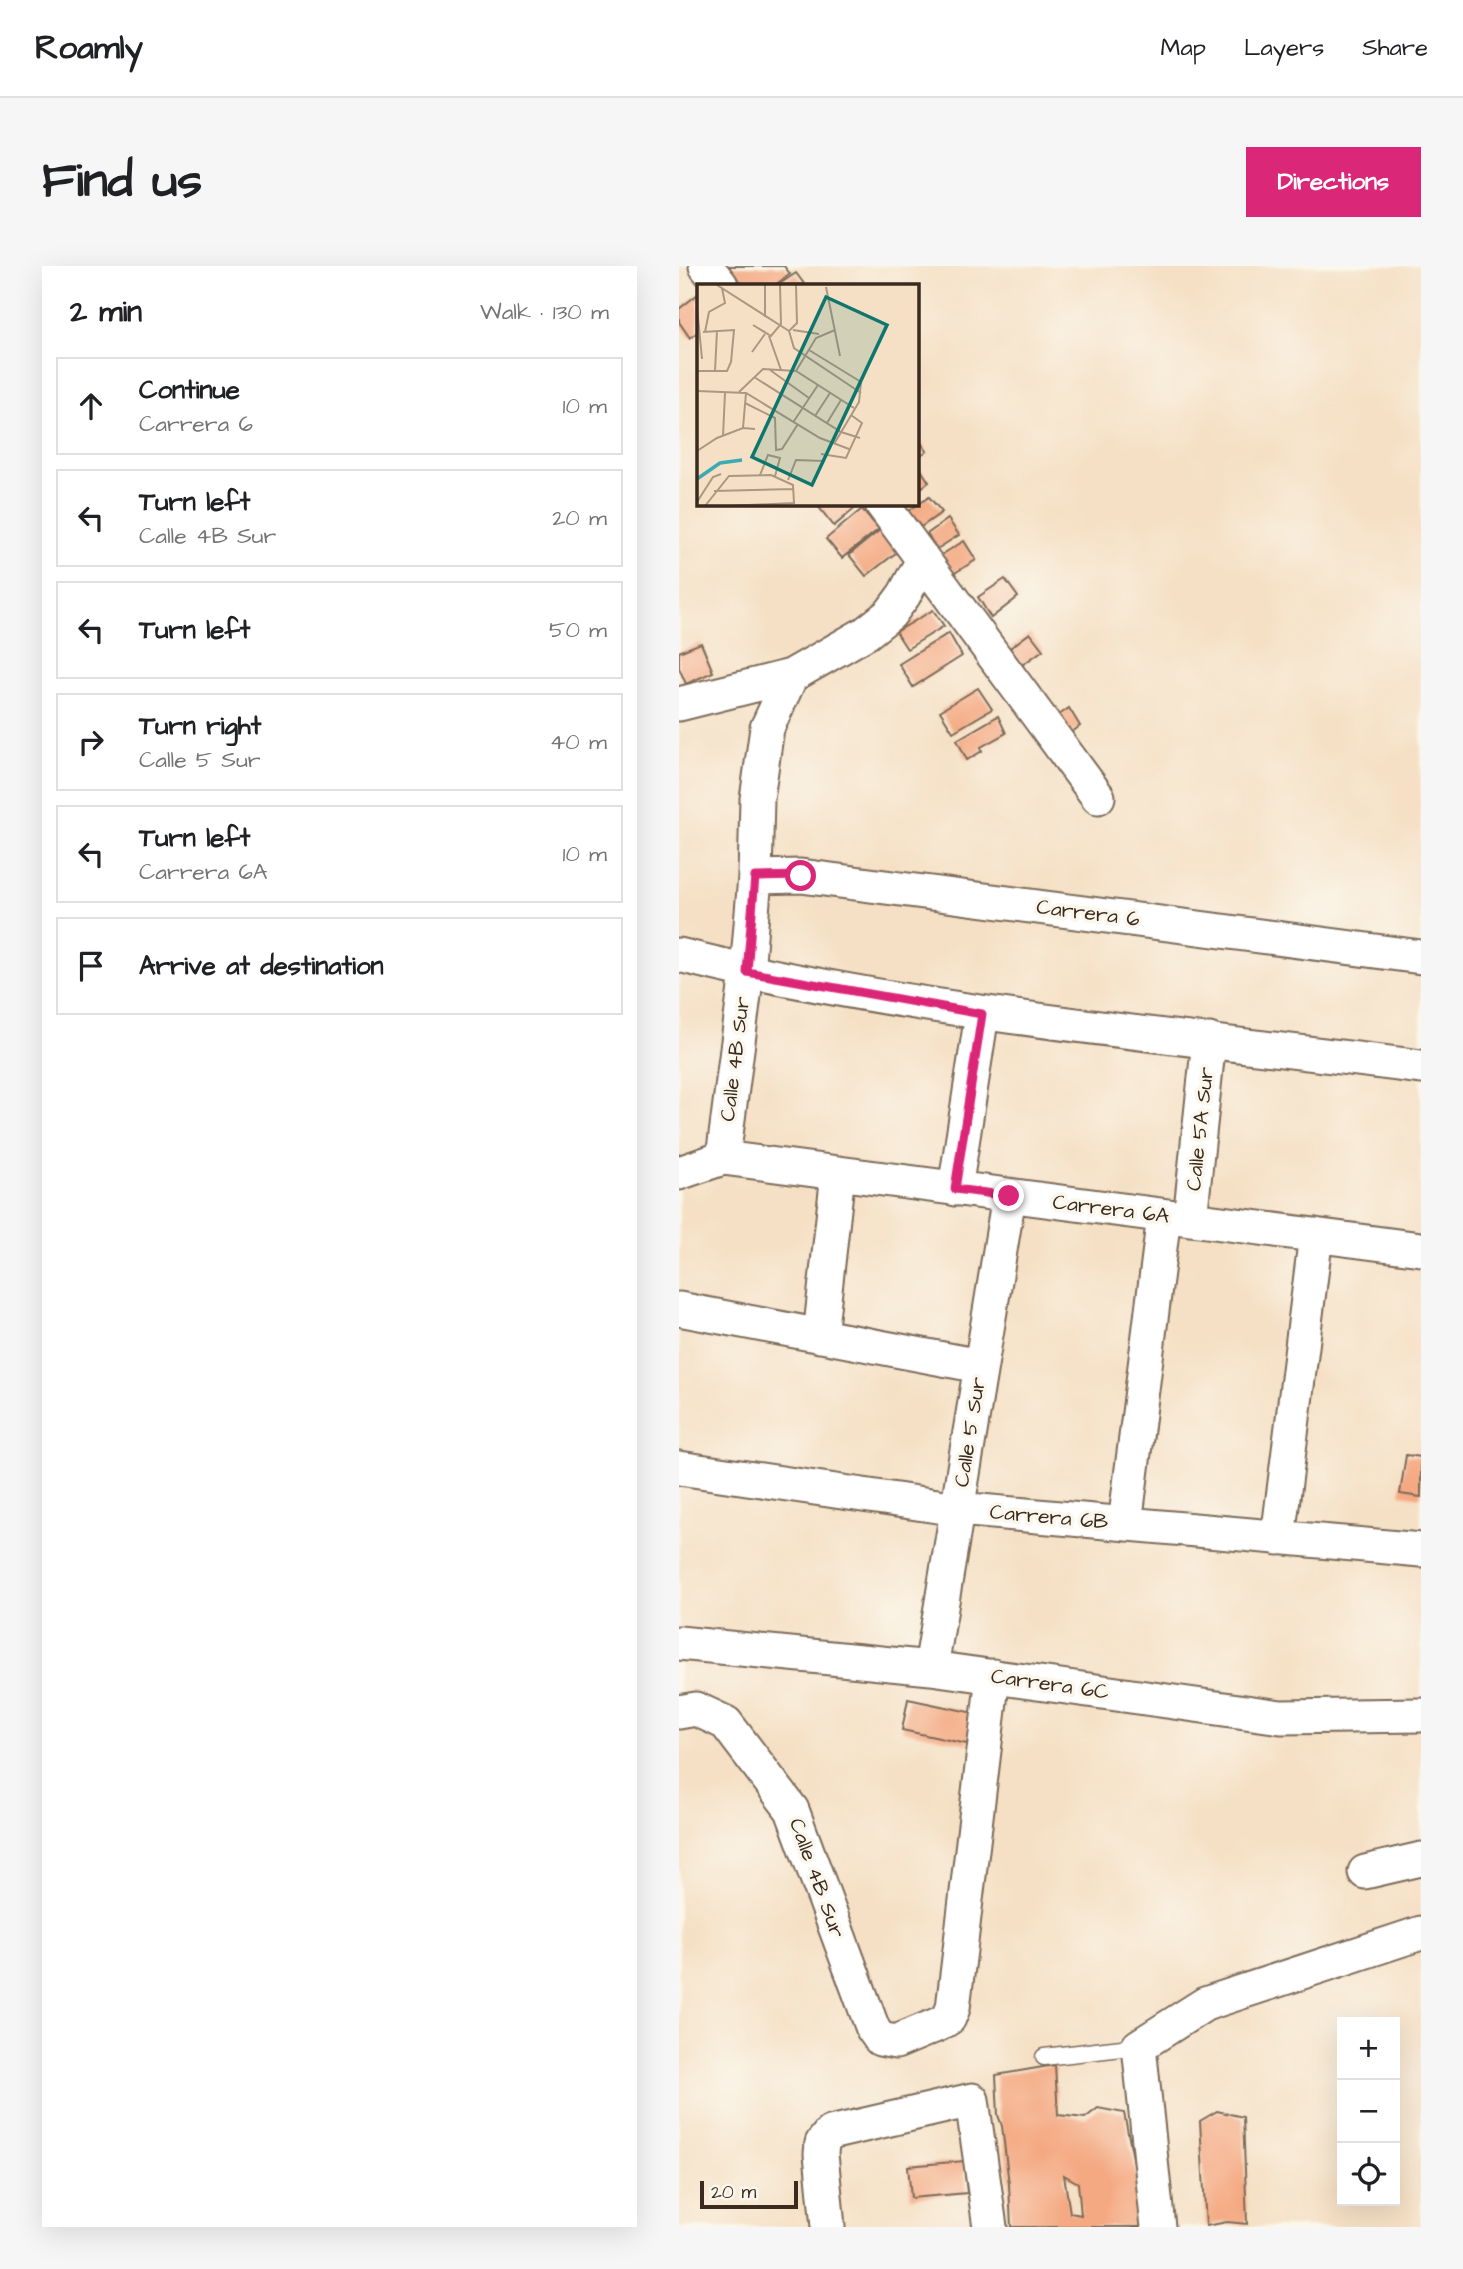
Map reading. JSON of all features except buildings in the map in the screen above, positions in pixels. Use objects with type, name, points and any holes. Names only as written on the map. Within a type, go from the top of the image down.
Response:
[{"type":"street","points":[[706,266],[719,284]]},
{"type":"street","points":[[883,506],[1098,797]]},
{"type":"street","points":[[679,704],[791,676],[866,633],[890,614],[923,560]]},
{"type":"street","name":"Calle 4B Sur","points":[[723,1158],[747,972],[755,877],[757,799],[767,728],[791,676]]},
{"type":"street","name":"Carrera 6","points":[[755,877],[801,876],[1421,957]]},
{"type":"street","points":[[679,955],[747,972],[982,1014],[1421,1067]]},
{"type":"street","points":[[955,1189],[982,1014]]},
{"type":"street","name":"Calle 5A Sur","points":[[1125,1524],[1209,1040]]},
{"type":"street","name":"Carrera 6A","points":[[679,1173],[723,1158],[1421,1249]]},
{"type":"street","points":[[820,1336],[838,1173]]},
{"type":"street","name":"Calle 5 Sur","points":[[931,1668],[1009,1196]]},
{"type":"street","points":[[1278,1538],[1316,1236]]},
{"type":"street","points":[[679,1309],[980,1366]]},
{"type":"street","name":"Carrera 6B","points":[[679,1468],[958,1509],[1421,1550]]},
{"type":"street","name":"Carrera 6C","points":[[679,1643],[931,1668],[1281,1717],[1421,1715]]},
{"type":"street","name":"Calle 4B Sur","points":[[688,1711],[726,1723],[792,1810],[873,2029],[880,2039],[896,2042],[949,2018],[953,2008],[993,1676]]},
{"type":"street","points":[[1365,1872],[1421,1859]]},
{"type":"street","points":[[1158,2227],[1139,2046],[1205,2004],[1421,1933]]},
{"type":"street","points":[[828,2227],[821,2154],[822,2143],[830,2133],[972,2100],[989,2227]]},
{"type":"lane","points":[[1044,2057],[1139,2046]]},
{"type":"route","points":[[801,876],[755,877],[747,972],[982,1014],[955,1189],[1009,1196]]}]
